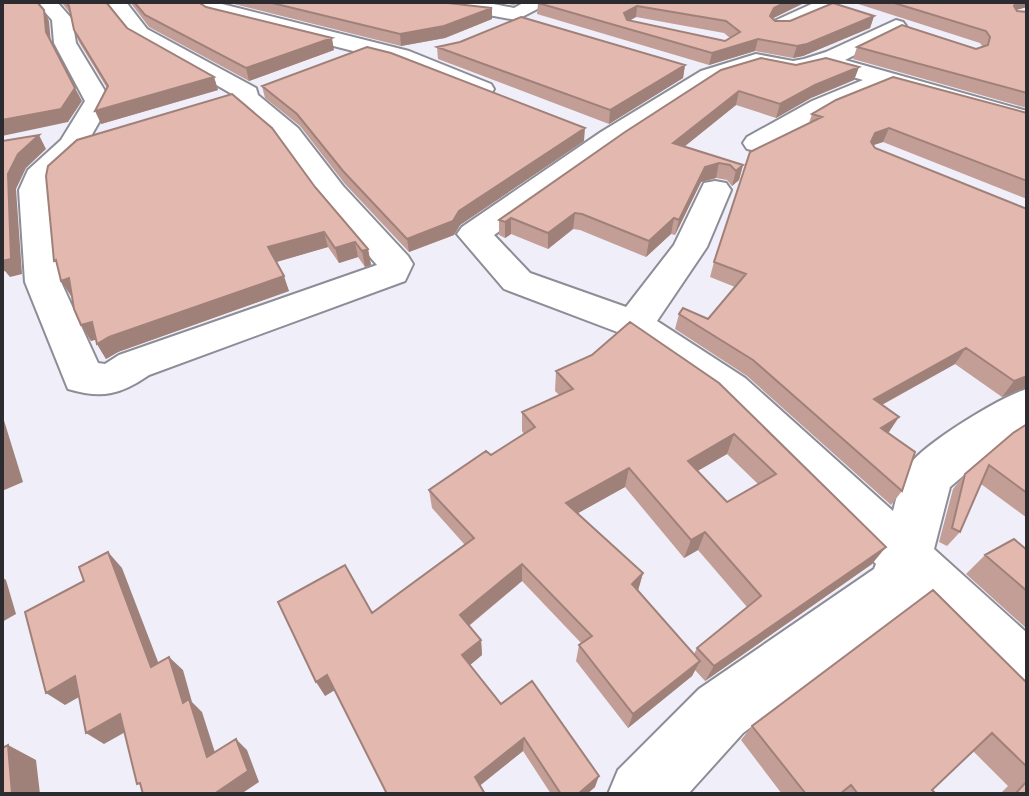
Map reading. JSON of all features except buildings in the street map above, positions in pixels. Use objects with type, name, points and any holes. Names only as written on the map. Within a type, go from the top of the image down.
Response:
[{"type":"street","points":[[2,184],[39,176],[84,138],[98,101],[65,43],[62,19],[46,2]]},
{"type":"street","points":[[116,2],[140,33],[261,88]]},
{"type":"street","points":[[199,2],[217,11],[401,56],[498,96]]},
{"type":"street","points":[[410,2],[442,7],[478,7],[548,26]]},
{"type":"street","points":[[485,33],[540,3],[566,10]]},
{"type":"street","points":[[779,26],[831,5]]},
{"type":"street","points":[[892,21],[823,61],[793,68],[756,61],[694,71],[596,133],[474,234],[517,281],[634,324],[730,389],[1027,674]]},
{"type":"street","points":[[328,62],[366,48]]},
{"type":"street","points":[[401,56],[437,50]]},
{"type":"street","points":[[823,61],[1027,119]]},
{"type":"street","points":[[757,143],[821,106],[884,80]]},
{"type":"street","points":[[39,176],[35,190],[43,282],[83,378],[112,379],[134,365],[392,273],[395,264],[332,193],[288,134],[243,96],[261,88]]},
{"type":"street","points":[[212,105],[261,88]]},
{"type":"street","points":[[32,141],[84,138]]},
{"type":"street","points":[[634,324],[690,247],[715,190]]},
{"type":"street","points":[[642,794],[721,711],[897,585],[928,477],[982,433],[1027,405]]}]
